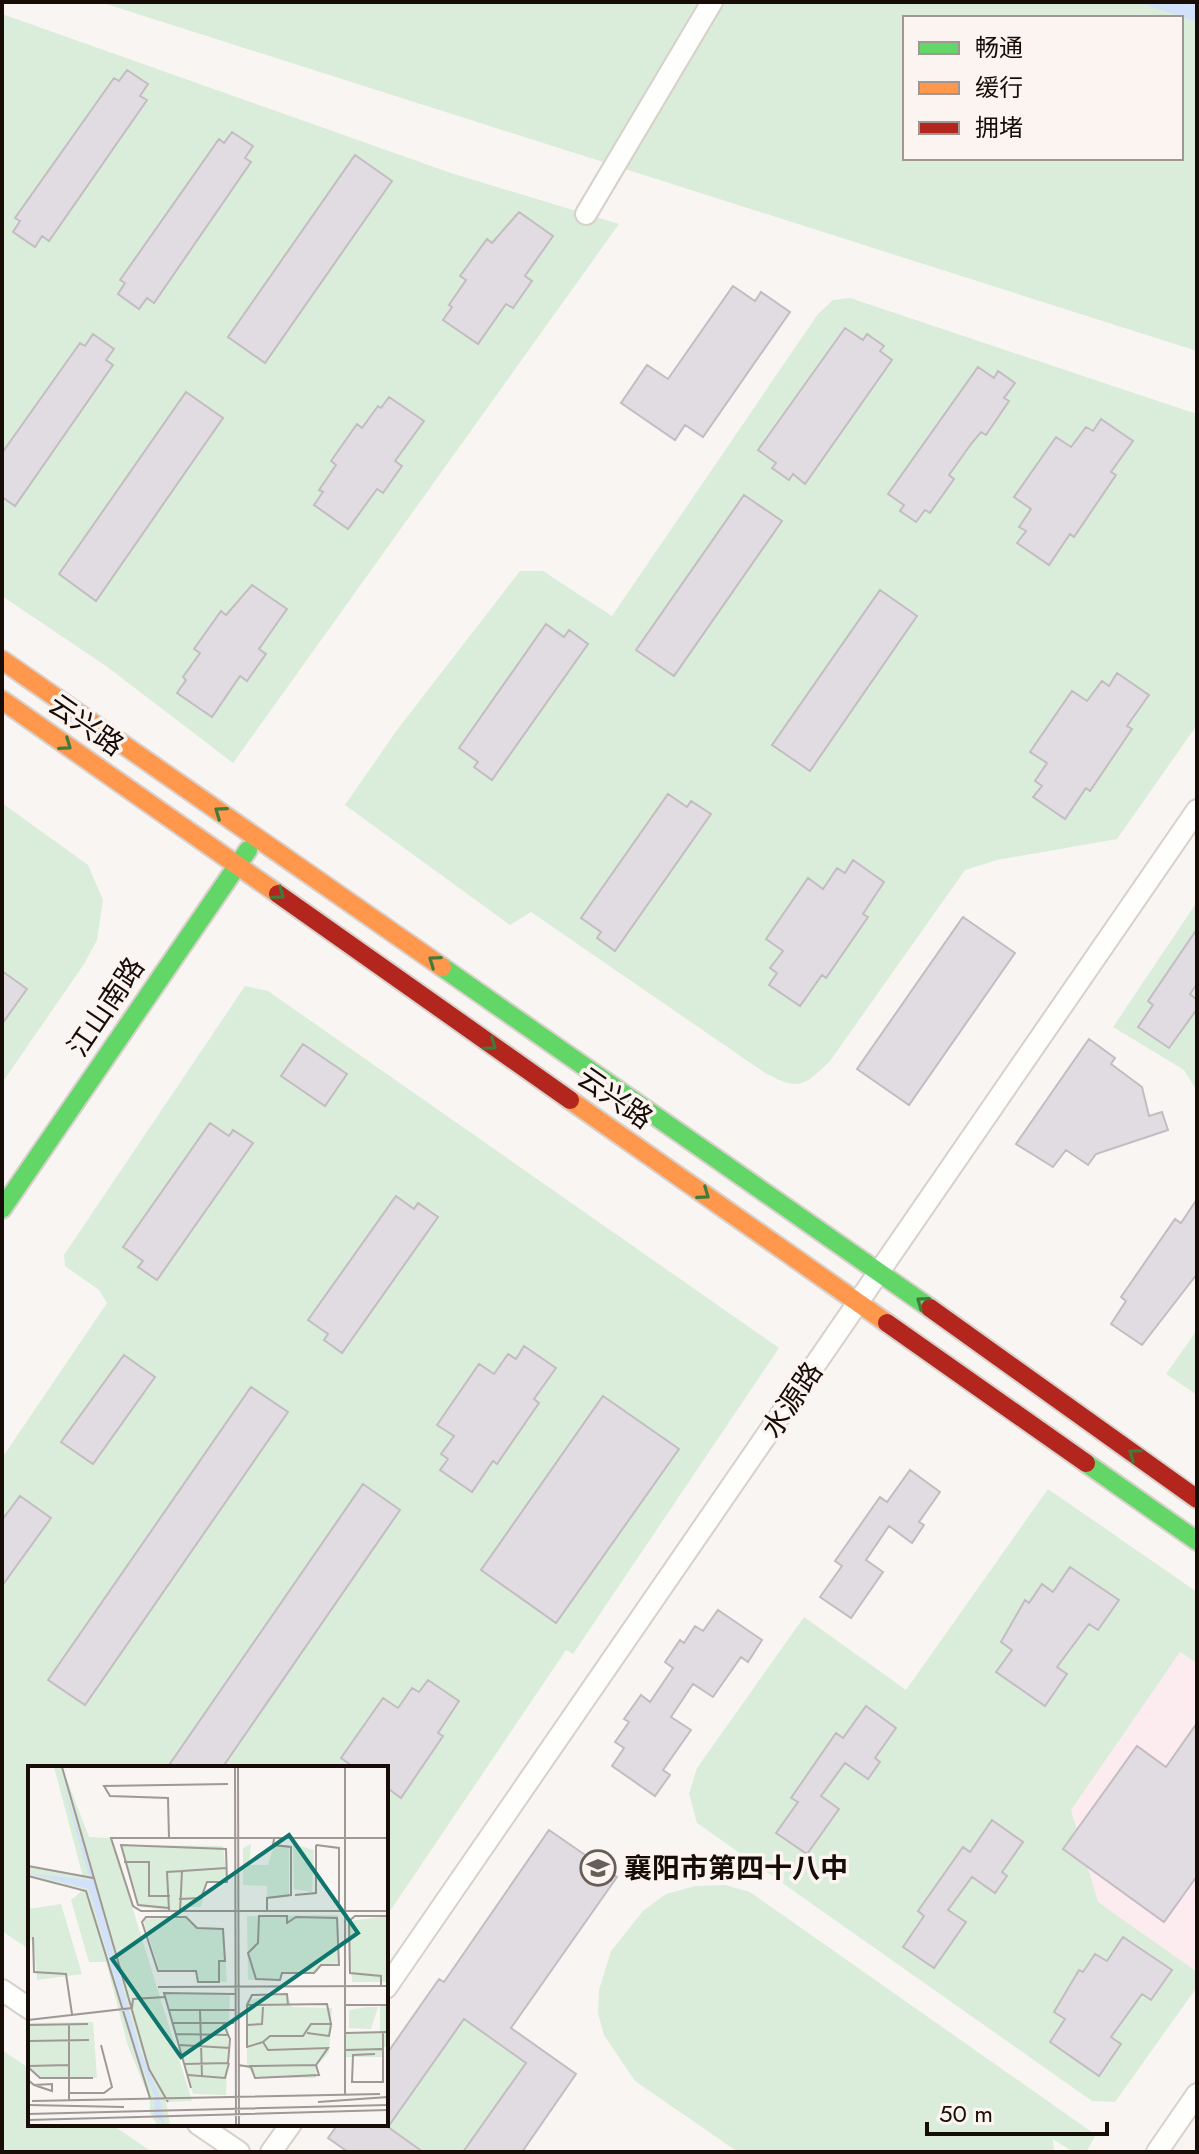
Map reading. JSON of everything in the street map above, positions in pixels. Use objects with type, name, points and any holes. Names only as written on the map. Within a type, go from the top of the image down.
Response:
[{"type":"street","points":[[586,214],[712,2]]},
{"type":"street","name":"云兴路","points":[[2,660],[880,1272],[1197,1499]]},
{"type":"street","name":"云兴路","points":[[2,700],[1197,1541]]},
{"type":"street","name":"水源路","points":[[388,1985],[1197,810]]},
{"type":"street","name":"江山南路","points":[[2,1209],[257,838]]},
{"type":"street","points":[[2,1990],[28,2008]]},
{"type":"street","points":[[1157,2152],[1197,2094]]},
{"type":"street","points":[[201,2126],[239,2152]]},
{"type":"street","points":[[271,2152],[290,2126]]},
{"type":"shaded area","points":[[1197,1628],[1197,1972],[1036,1858]]},
{"type":"green space","points":[[100,2],[1197,2],[1197,351]]},
{"type":"green space","points":[[2,14],[451,173],[619,224],[233,763],[106,666],[2,596]]},
{"type":"green space","points":[[850,298],[1197,414],[1197,725],[1117,839],[997,860],[965,870],[830,1061],[807,1081],[793,1084],[765,1073],[531,912],[510,925],[345,805],[397,730],[520,571],[543,571],[612,616],[818,314],[833,300]]},
{"type":"green space","points":[[2,803],[88,865],[103,900],[97,940],[84,964],[2,1083]]},
{"type":"green space","points":[[1197,902],[1197,1091],[1184,1070],[1113,1027]]},
{"type":"green space","points":[[245,986],[268,991],[779,1348],[573,1654],[566,1650],[388,1914],[388,1766],[28,1766],[28,1949],[2,1931],[2,1458],[107,1303],[99,1290],[65,1266],[64,1255]]},
{"type":"green space","points":[[1197,1330],[1197,1395],[1166,1374]]},
{"type":"green space","points":[[1048,1489],[1197,1592],[1197,1663],[1180,1652],[1071,1810],[1098,1902],[1197,1972],[1197,1987],[1115,2102],[1092,2101],[697,1823],[689,1794],[697,1768],[804,1617],[906,1690]]},
{"type":"green space","points":[[725,1885],[750,1892],[1096,2135],[1086,2152],[1073,2152],[1053,2139],[1054,2152],[738,2152],[635,2081],[604,2035],[598,2013],[599,1990],[611,1951],[643,1911],[666,1894],[695,1886]]},
{"type":"green space","points":[[464,2019],[526,2063],[463,2152],[423,2152],[388,2127]]},
{"type":"green space","points":[[2,2050],[28,2068],[28,2126],[114,2126],[152,2152],[2,2152]]},
{"type":"water","points":[[1138,2],[1197,2],[1197,22]]},
{"type":"building","points":[[127,70],[148,84],[140,96],[147,100],[49,241],[42,236],[35,247],[13,232],[20,221],[15,218],[114,78],[119,81]]},
{"type":"building","points":[[232,132],[253,146],[245,158],[251,162],[154,303],[147,298],[139,309],[118,294],[125,283],[120,280],[219,139],[224,143]]},
{"type":"building","points":[[355,155],[392,181],[265,363],[228,337]]},
{"type":"building","points":[[519,212],[553,236],[525,276],[532,281],[513,308],[506,304],[478,344],[443,320],[466,280],[460,276],[487,239],[492,243]]},
{"type":"building","points":[[733,286],[755,301],[761,292],[790,312],[703,437],[685,425],[675,440],[621,403],[647,365],[668,379]]},
{"type":"building","points":[[845,328],[863,340],[867,334],[884,346],[880,351],[892,360],[805,484],[793,474],[789,480],[772,468],[776,463],[758,450]]},
{"type":"building","points":[[93,334],[114,349],[106,360],[113,365],[15,506],[2,497],[2,453],[80,343],[85,346]]},
{"type":"building","points":[[978,367],[994,378],[998,371],[1015,383],[1004,398],[1009,401],[986,435],[981,432],[949,475],[954,479],[930,513],[925,510],[916,522],[900,511],[904,505],[888,494]]},
{"type":"building","points":[[186,392],[223,418],[96,601],[59,574]]},
{"type":"building","points":[[389,397],[424,421],[395,461],[402,466],[383,493],[377,489],[348,529],[314,505],[323,492],[319,490],[336,465],[331,461],[357,424],[362,428]]},
{"type":"building","points":[[1101,419],[1133,441],[1111,472],[1116,475],[1074,537],[1070,534],[1049,565],[1017,543],[1026,531],[1019,527],[1031,509],[1014,497],[1056,437],[1071,447],[1086,427],[1093,431]]},
{"type":"building","points":[[744,495],[782,521],[674,676],[636,650]]},
{"type":"building","points":[[252,585],[287,609],[259,649],[266,654],[247,681],[240,676],[212,717],[177,693],[186,680],[183,677],[200,653],[194,649],[221,611],[226,615]]},
{"type":"building","points":[[880,590],[917,616],[810,771],[772,745]]},
{"type":"building","points":[[546,624],[564,637],[569,630],[588,644],[492,780],[474,767],[478,762],[459,748]]},
{"type":"building","points":[[1117,673],[1149,695],[1127,726],[1132,729],[1090,791],[1086,788],[1065,819],[1033,797],[1042,786],[1035,781],[1047,763],[1030,752],[1072,691],[1087,701],[1102,681],[1109,686]]},
{"type":"building","points":[[668,794],[687,807],[691,801],[711,814],[615,951],[597,938],[601,932],[581,918]]},
{"type":"building","points":[[853,860],[884,882],[863,914],[868,917],[826,978],[822,975],[800,1006],[769,985],[777,973],[770,968],[783,951],[766,939],[808,878],[823,889],[837,868],[845,873]]},
{"type":"building","points":[[963,917],[1015,953],[909,1105],[857,1069]]},
{"type":"building","points":[[1197,929],[1197,984],[1190,994],[1197,1000],[1197,1009],[1169,1048],[1138,1027],[1153,1005],[1148,1001]]},
{"type":"building","points":[[2,971],[27,989],[2,1024]]},
{"type":"building","points":[[1089,1039],[1115,1058],[1111,1064],[1142,1087],[1149,1116],[1162,1112],[1168,1130],[1096,1154],[1088,1165],[1066,1150],[1053,1167],[1016,1144]]},
{"type":"building","points":[[303,1044],[347,1074],[325,1106],[281,1076]]},
{"type":"building","points":[[210,1123],[229,1136],[233,1130],[253,1143],[157,1280],[138,1267],[143,1261],[123,1247]]},
{"type":"building","points":[[396,1196],[414,1209],[418,1203],[438,1217],[342,1353],[324,1340],[328,1334],[308,1320]]},
{"type":"building","points":[[1197,1199],[1197,1274],[1142,1345],[1111,1324],[1126,1301],[1121,1297],[1175,1219],[1181,1223]]},
{"type":"building","points":[[524,1346],[556,1368],[534,1399],[539,1403],[497,1464],[493,1461],[472,1492],[440,1470],[448,1459],[441,1454],[454,1436],[437,1425],[479,1364],[494,1374],[508,1354],[516,1359]]},
{"type":"building","points":[[124,1355],[155,1377],[93,1464],[61,1442]]},
{"type":"building","points":[[251,1387],[288,1412],[85,1705],[48,1680]]},
{"type":"building","points":[[603,1396],[679,1449],[556,1623],[481,1570]]},
{"type":"building","points":[[910,1470],[940,1492],[919,1522],[924,1525],[912,1543],[889,1526],[866,1560],[883,1572],[851,1618],[820,1597],[842,1566],[835,1561],[880,1497],[887,1502]]},
{"type":"building","points":[[363,1484],[400,1510],[223,1766],[168,1766]]},
{"type":"building","points":[[20,1496],[51,1518],[2,1586],[2,1520]]},
{"type":"building","points":[[1070,1567],[1119,1600],[1098,1630],[1089,1624],[1057,1667],[1067,1674],[1045,1706],[996,1672],[1012,1650],[1001,1642],[1025,1600],[1029,1603],[1042,1584],[1053,1592]]},
{"type":"building","points":[[718,1610],[762,1640],[748,1662],[741,1657],[713,1697],[693,1684],[671,1717],[691,1730],[663,1770],[670,1775],[655,1796],[612,1766],[624,1748],[615,1742],[629,1722],[624,1719],[641,1695],[650,1702],[673,1668],[665,1662],[680,1640],[684,1643],[695,1626],[703,1631]]},
{"type":"building","points":[[428,1680],[459,1701],[438,1733],[443,1736],[401,1798],[388,1788],[388,1766],[352,1766],[341,1758],[383,1698],[398,1708],[412,1688],[419,1692]]},
{"type":"building","points":[[866,1706],[896,1728],[875,1758],[880,1762],[868,1779],[845,1763],[821,1796],[839,1809],[807,1854],[776,1833],[798,1802],[791,1798],[836,1733],[843,1738]]},
{"type":"building","points":[[1197,1723],[1197,1876],[1164,1922],[1063,1849],[1137,1746],[1166,1767]]},
{"type":"building","points":[[992,1820],[1023,1842],[1002,1872],[1007,1876],[995,1893],[972,1877],[948,1910],[966,1922],[934,1968],[903,1947],[924,1916],[918,1911],[963,1847],[970,1852]]},
{"type":"building","points":[[549,1830],[617,1877],[511,2028],[576,2074],[522,2152],[463,2152],[526,2063],[464,2019],[388,2127],[423,2152],[348,2152],[328,2138],[337,2126],[388,2126],[388,2052],[439,1979],[444,1982]]},
{"type":"building","points":[[1123,1937],[1172,1970],[1151,2000],[1142,1994],[1111,2037],[1121,2044],[1099,2076],[1050,2042],[1065,2019],[1054,2012],[1079,1970],[1083,1972],[1095,1954],[1107,1961]]},
{"type":"traffic: fast","points":[[2,1209],[248,850]]},
{"type":"traffic: fast","points":[[442,967],[930,1308]]},
{"type":"traffic: fast","points":[[1086,1463],[1197,1541]]},
{"type":"traffic: slow","points":[[2,660],[442,967]]},
{"type":"traffic: slow","points":[[2,700],[278,894]]},
{"type":"traffic: slow","points":[[570,1100],[887,1323]]},
{"type":"traffic: jam","points":[[278,894],[570,1100]]},
{"type":"traffic: jam","points":[[930,1308],[1197,1499]]},
{"type":"traffic: jam","points":[[887,1323],[1086,1463]]},
{"type":"place","name":"襄阳市第四十八中","points":[[598,1868]]}]
